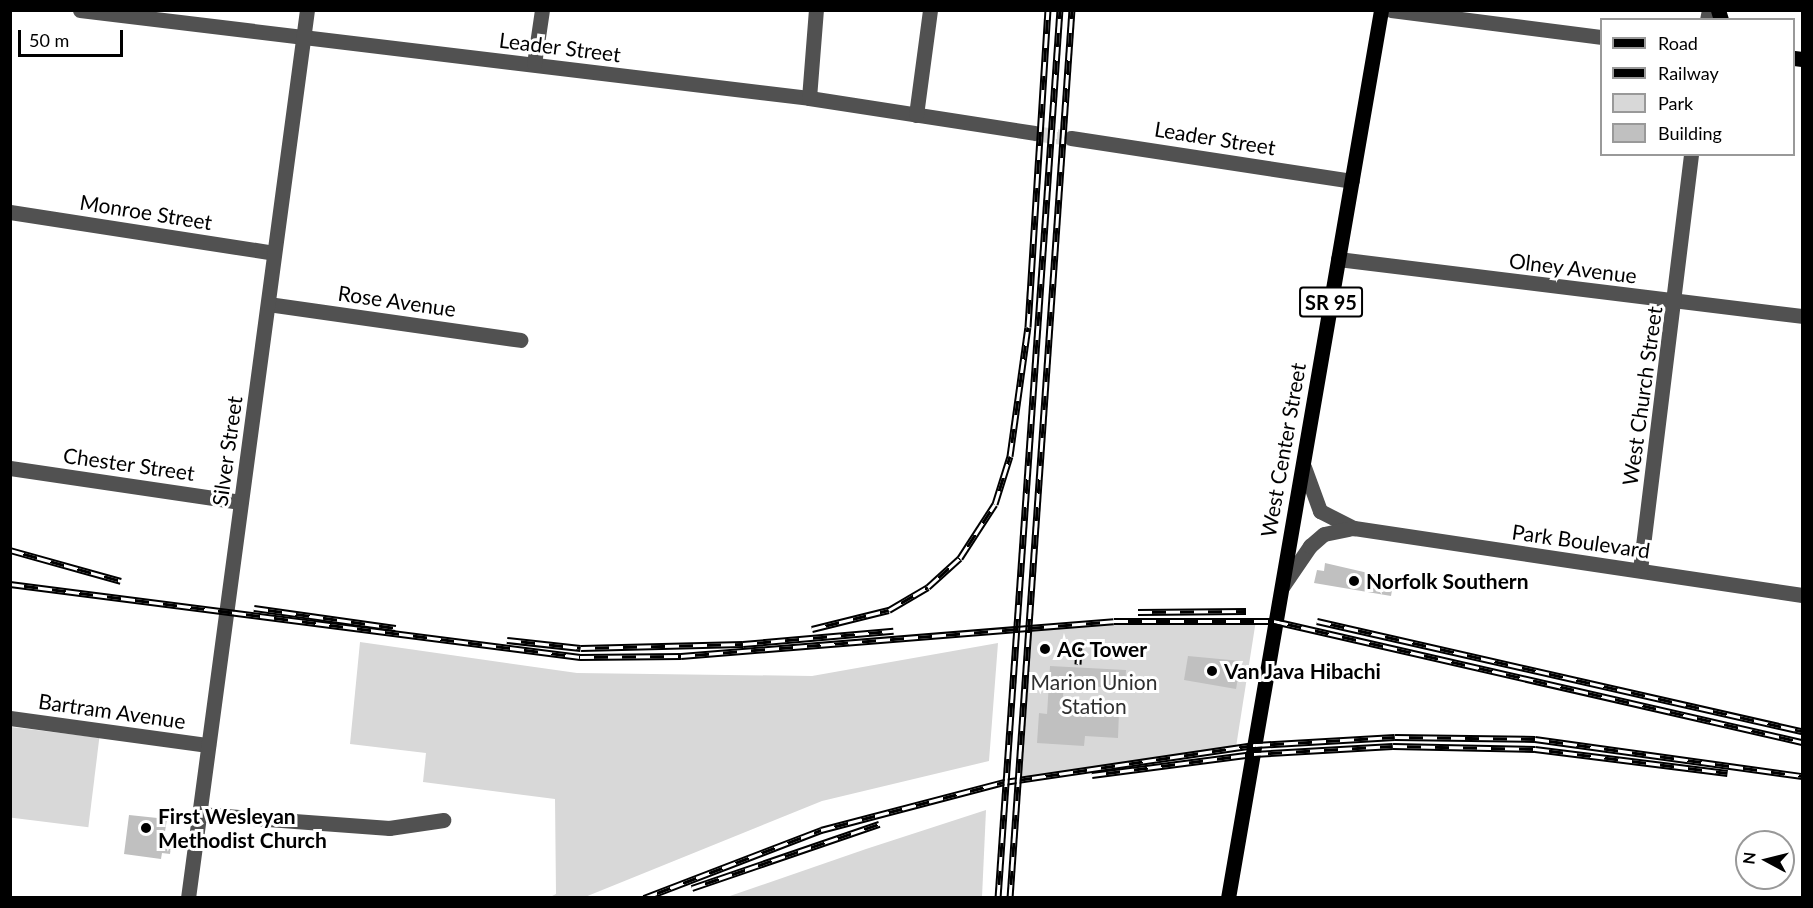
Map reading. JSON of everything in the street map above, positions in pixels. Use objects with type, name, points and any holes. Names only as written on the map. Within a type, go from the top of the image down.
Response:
[{"type":"main road","name":"West Center Street","points":[[1228,897],[1278,593],[1381,10]]},
{"type":"street","name":"Leader Street","points":[[80,10],[303,39],[534,64],[810,98],[1034,133]]},
{"type":"street","name":"Silver Street","points":[[188,897],[307,10]]},
{"type":"street","points":[[534,64],[542,10]]},
{"type":"street","points":[[810,98],[816,10]]},
{"type":"street","points":[[916,115],[930,10]]},
{"type":"street","points":[[1391,10],[1600,37]]},
{"type":"street","name":"Leader Street","points":[[1071,138],[1352,181]]},
{"type":"street","name":"West Church Street","points":[[1640,570],[1676,302],[1691,156]]},
{"type":"street","name":"Monroe Street","points":[[10,212],[274,253]]},
{"type":"street","name":"Olney Avenue","points":[[1338,260],[1803,316]]},
{"type":"street","name":"Rose Avenue","points":[[268,304],[520,340]]},
{"type":"street","name":"Park Boulevard","points":[[1303,458],[1315,504],[1335,523],[1354,528],[1803,595]]},
{"type":"street","name":"Chester Street","points":[[10,468],[241,502]]},
{"type":"street","name":"Park Boulevard","points":[[1278,593],[1310,546],[1324,534],[1354,528]]},
{"type":"street","name":"Bartram Avenue","points":[[10,718],[208,745]]},
{"type":"street","points":[[199,814],[389,828],[443,820]]},
{"type":"green space","name":"Marion Union Station","points":[[1175,619],[1256,620],[1236,747],[1017,779],[1028,628]]},
{"type":"green space","points":[[360,642],[577,673],[812,676],[998,643],[989,761],[822,801],[585,897],[550,897],[556,894],[555,799],[423,782],[426,753],[350,744]]},
{"type":"green space","points":[[11,727],[99,738],[88,827],[10,818]]},
{"type":"green space","points":[[986,810],[982,897],[727,897],[866,849]]},
{"type":"building","name":"Norfolk Southern","points":[[1325,563],[1394,579],[1391,596],[1314,583],[1317,570],[1324,571]]},
{"type":"building","name":"Van Java Hibachi","points":[[1188,656],[1241,661],[1236,689],[1184,680]]},
{"type":"building","name":"Marion Union Station","points":[[1050,666],[1126,670],[1125,689],[1064,684],[1062,709],[1119,712],[1118,738],[1085,736],[1084,746],[1037,743],[1039,713],[1047,714]]},
{"type":"building","name":"First Wesleyan Methodist Church","points":[[129,815],[167,819],[164,838],[172,839],[170,854],[162,853],[161,859],[124,854]]},
{"type":"tunnel","points":[[1034,133],[1071,138]]},
{"type":"railway","points":[[812,629],[889,610],[928,587],[960,558],[995,504],[1010,456],[1028,327],[1048,10]]},
{"type":"railway","points":[[998,898],[1060,10]]},
{"type":"railway","points":[[1010,898],[1072,10]]},
{"type":"railway","points":[[10,550],[121,581]]},
{"type":"railway","points":[[10,584],[580,657],[681,656],[1114,621],[1274,621],[1802,742]]},
{"type":"railway","points":[[254,608],[396,628]]},
{"type":"railway","points":[[1138,612],[1246,611]]},
{"type":"railway","points":[[1317,621],[1802,731]]},
{"type":"railway","points":[[507,640],[581,648],[743,644],[893,631]]},
{"type":"railway","points":[[1078,664],[1079,643]]},
{"type":"railway","points":[[644,898],[821,830],[1004,782],[1256,745],[1395,737],[1535,739],[1802,776]]},
{"type":"railway","points":[[1092,775],[1254,754],[1393,746],[1535,749],[1728,773]]},
{"type":"railway","points":[[692,888],[879,824]]},
{"type":"place","name":"Norfolk Southern","points":[[1354,581]]},
{"type":"place","name":"AC Tower","points":[[1045,649]]},
{"type":"place","name":"Van Java Hibachi","points":[[1212,671]]},
{"type":"place","name":"First Wesleyan Methodist Church","points":[[146,828]]}]
